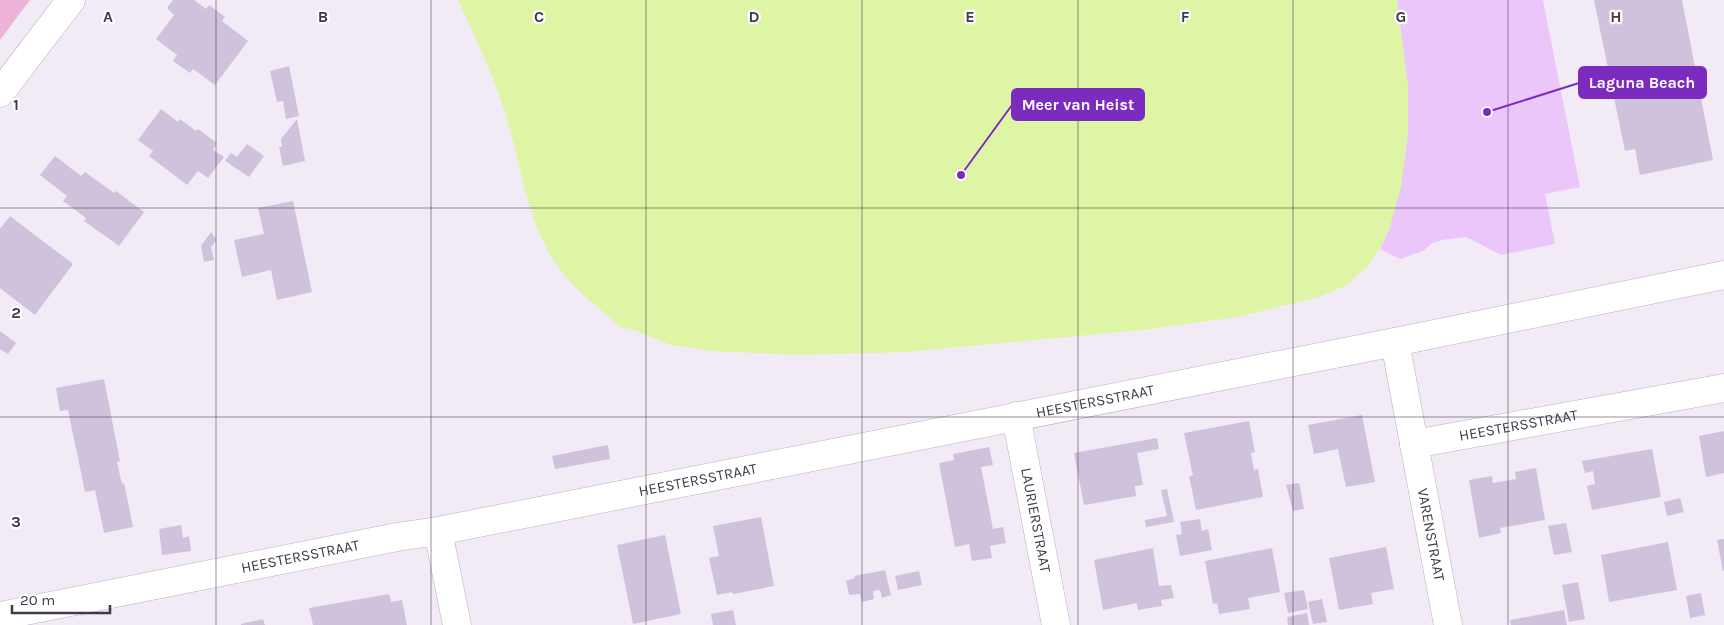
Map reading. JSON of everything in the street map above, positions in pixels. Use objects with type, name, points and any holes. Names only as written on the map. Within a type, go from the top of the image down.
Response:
[{"type":"street","points":[[0,93],[71,0]]},
{"type":"street","name":"HEESTERSSTRAAT","points":[[0,616],[1394,342],[1724,275]]},
{"type":"street","points":[[1394,342],[1414,444]]},
{"type":"street","name":"HEESTERSSTRAAT","points":[[1414,444],[1724,388]]},
{"type":"street","name":"LAURIERSTRAAT","points":[[1016,416],[1056,625]]},
{"type":"street","name":"VARENSTRAAT","points":[[1414,444],[1448,625]]},
{"type":"street","points":[[438,531],[457,625]]},
{"type":"shaded area","points":[[0,0],[30,0],[0,40]]},
{"type":"shaded area","points":[[458,0],[1397,0],[1408,88],[1408,135],[1401,187],[1389,230],[1380,248],[1368,266],[1345,286],[1319,297],[1238,317],[1142,330],[906,352],[800,355],[712,351],[671,345],[632,329],[622,328],[578,289],[555,262],[538,230],[532,213],[499,94]]},
{"type":"sand","points":[[1397,0],[1543,0],[1580,187],[1545,194],[1555,244],[1501,255],[1466,237],[1432,243],[1423,251],[1400,259],[1380,249],[1389,230],[1408,88]]},
{"type":"building","points":[[173,0],[194,0],[206,9],[209,5],[225,17],[222,21],[248,41],[215,85],[193,69],[190,73],[173,61],[177,55],[156,39],[174,15],[167,8]]},
{"type":"building","points":[[1594,0],[1682,0],[1713,160],[1640,175],[1635,149],[1625,151]]},
{"type":"building","points":[[289,66],[299,116],[286,119],[283,101],[277,102],[270,71]]},
{"type":"building","points":[[161,109],[178,122],[180,119],[217,143],[213,150],[224,157],[208,178],[198,171],[187,185],[149,156],[153,151],[138,140]]},
{"type":"building","points":[[297,119],[305,161],[283,166],[279,147],[282,147],[281,139]]},
{"type":"building","points":[[247,144],[264,156],[249,177],[225,161],[231,153],[237,157]]},
{"type":"building","points":[[55,156],[81,176],[85,172],[114,193],[116,191],[144,212],[119,246],[84,221],[86,218],[63,201],[67,196],[40,175]]},
{"type":"building","points":[[293,201],[312,292],[277,300],[271,270],[242,277],[234,240],[264,234],[258,208]]},
{"type":"building","points":[[10,216],[73,264],[35,315],[0,288],[0,229]]},
{"type":"building","points":[[211,232],[217,240],[211,247],[214,260],[204,262],[201,246]]},
{"type":"building","points":[[0,331],[16,343],[8,354],[0,349]]},
{"type":"building","points":[[104,379],[120,461],[117,462],[122,484],[124,483],[133,527],[104,533],[95,490],[85,492],[68,410],[60,411],[56,388]]},
{"type":"building","points":[[1362,415],[1375,482],[1346,487],[1338,449],[1314,454],[1308,425]]},
{"type":"building","points":[[1249,421],[1255,452],[1251,453],[1254,470],[1258,469],[1263,497],[1196,510],[1189,476],[1193,476],[1184,433]]},
{"type":"building","points":[[1724,431],[1724,473],[1706,477],[1699,436]]},
{"type":"building","points":[[1157,438],[1159,449],[1137,453],[1143,485],[1135,486],[1136,496],[1084,505],[1074,453]]},
{"type":"building","points":[[608,445],[610,459],[555,469],[552,456]]},
{"type":"building","points":[[989,447],[993,465],[981,467],[993,529],[1003,527],[1006,543],[990,546],[992,558],[972,561],[969,544],[955,547],[939,463],[954,460],[953,454]]},
{"type":"building","points":[[1652,449],[1661,497],[1592,510],[1587,486],[1595,484],[1593,471],[1585,473],[1582,461]]},
{"type":"building","points":[[1536,468],[1545,520],[1500,528],[1501,533],[1479,538],[1469,480],[1492,476],[1493,483],[1516,479],[1515,472]]},
{"type":"building","points":[[1299,483],[1304,509],[1293,511],[1286,485]]},
{"type":"building","points":[[1167,489],[1174,522],[1146,527],[1145,520],[1167,516],[1161,490]]},
{"type":"building","points":[[1680,498],[1684,512],[1667,516],[1664,502]]},
{"type":"building","points":[[761,517],[774,586],[733,594],[732,592],[717,595],[709,558],[719,556],[713,526]]},
{"type":"building","points":[[1200,519],[1202,531],[1208,529],[1212,550],[1180,556],[1176,535],[1182,534],[1180,522]]},
{"type":"building","points":[[1566,523],[1572,552],[1554,555],[1548,526]]},
{"type":"building","points":[[181,525],[183,538],[189,536],[191,551],[162,555],[159,529]]},
{"type":"building","points":[[665,535],[681,614],[633,624],[617,545]]},
{"type":"building","points":[[1724,539],[1724,570],[1723,571],[1717,540]]},
{"type":"building","points":[[1668,542],[1677,590],[1609,602],[1601,555]]},
{"type":"building","points":[[1386,547],[1394,589],[1371,593],[1373,604],[1339,610],[1329,558]]},
{"type":"building","points":[[1153,548],[1159,586],[1171,585],[1174,598],[1161,600],[1162,606],[1138,610],[1137,603],[1103,610],[1094,560]]},
{"type":"building","points":[[1272,548],[1280,592],[1248,598],[1250,609],[1219,614],[1217,603],[1213,604],[1205,561]]},
{"type":"building","points":[[885,570],[891,595],[882,598],[880,590],[873,591],[874,599],[862,602],[860,594],[849,595],[846,581],[855,578],[854,576]]},
{"type":"building","points":[[919,571],[922,585],[898,590],[895,576]]},
{"type":"building","points":[[1578,582],[1585,619],[1569,622],[1562,585]]},
{"type":"building","points":[[1304,590],[1308,609],[1288,613],[1284,593]]},
{"type":"building","points":[[1701,593],[1705,615],[1690,618],[1686,596]]},
{"type":"building","points":[[389,594],[391,602],[402,600],[407,625],[313,625],[309,608]]},
{"type":"building","points":[[1322,599],[1327,622],[1313,624],[1308,602]]},
{"type":"building","points":[[733,610],[736,625],[713,625],[711,614]]},
{"type":"building","points":[[1564,610],[1567,625],[1511,625],[1510,620]]},
{"type":"building","points":[[1307,613],[1309,625],[1288,625],[1287,617]]},
{"type":"building","points":[[263,619],[265,625],[241,625],[241,624]]},
{"type":"place","name":"Laguna Beach","points":[[1487,112]]},
{"type":"place","name":"Meer van Heist","points":[[961,175]]}]
